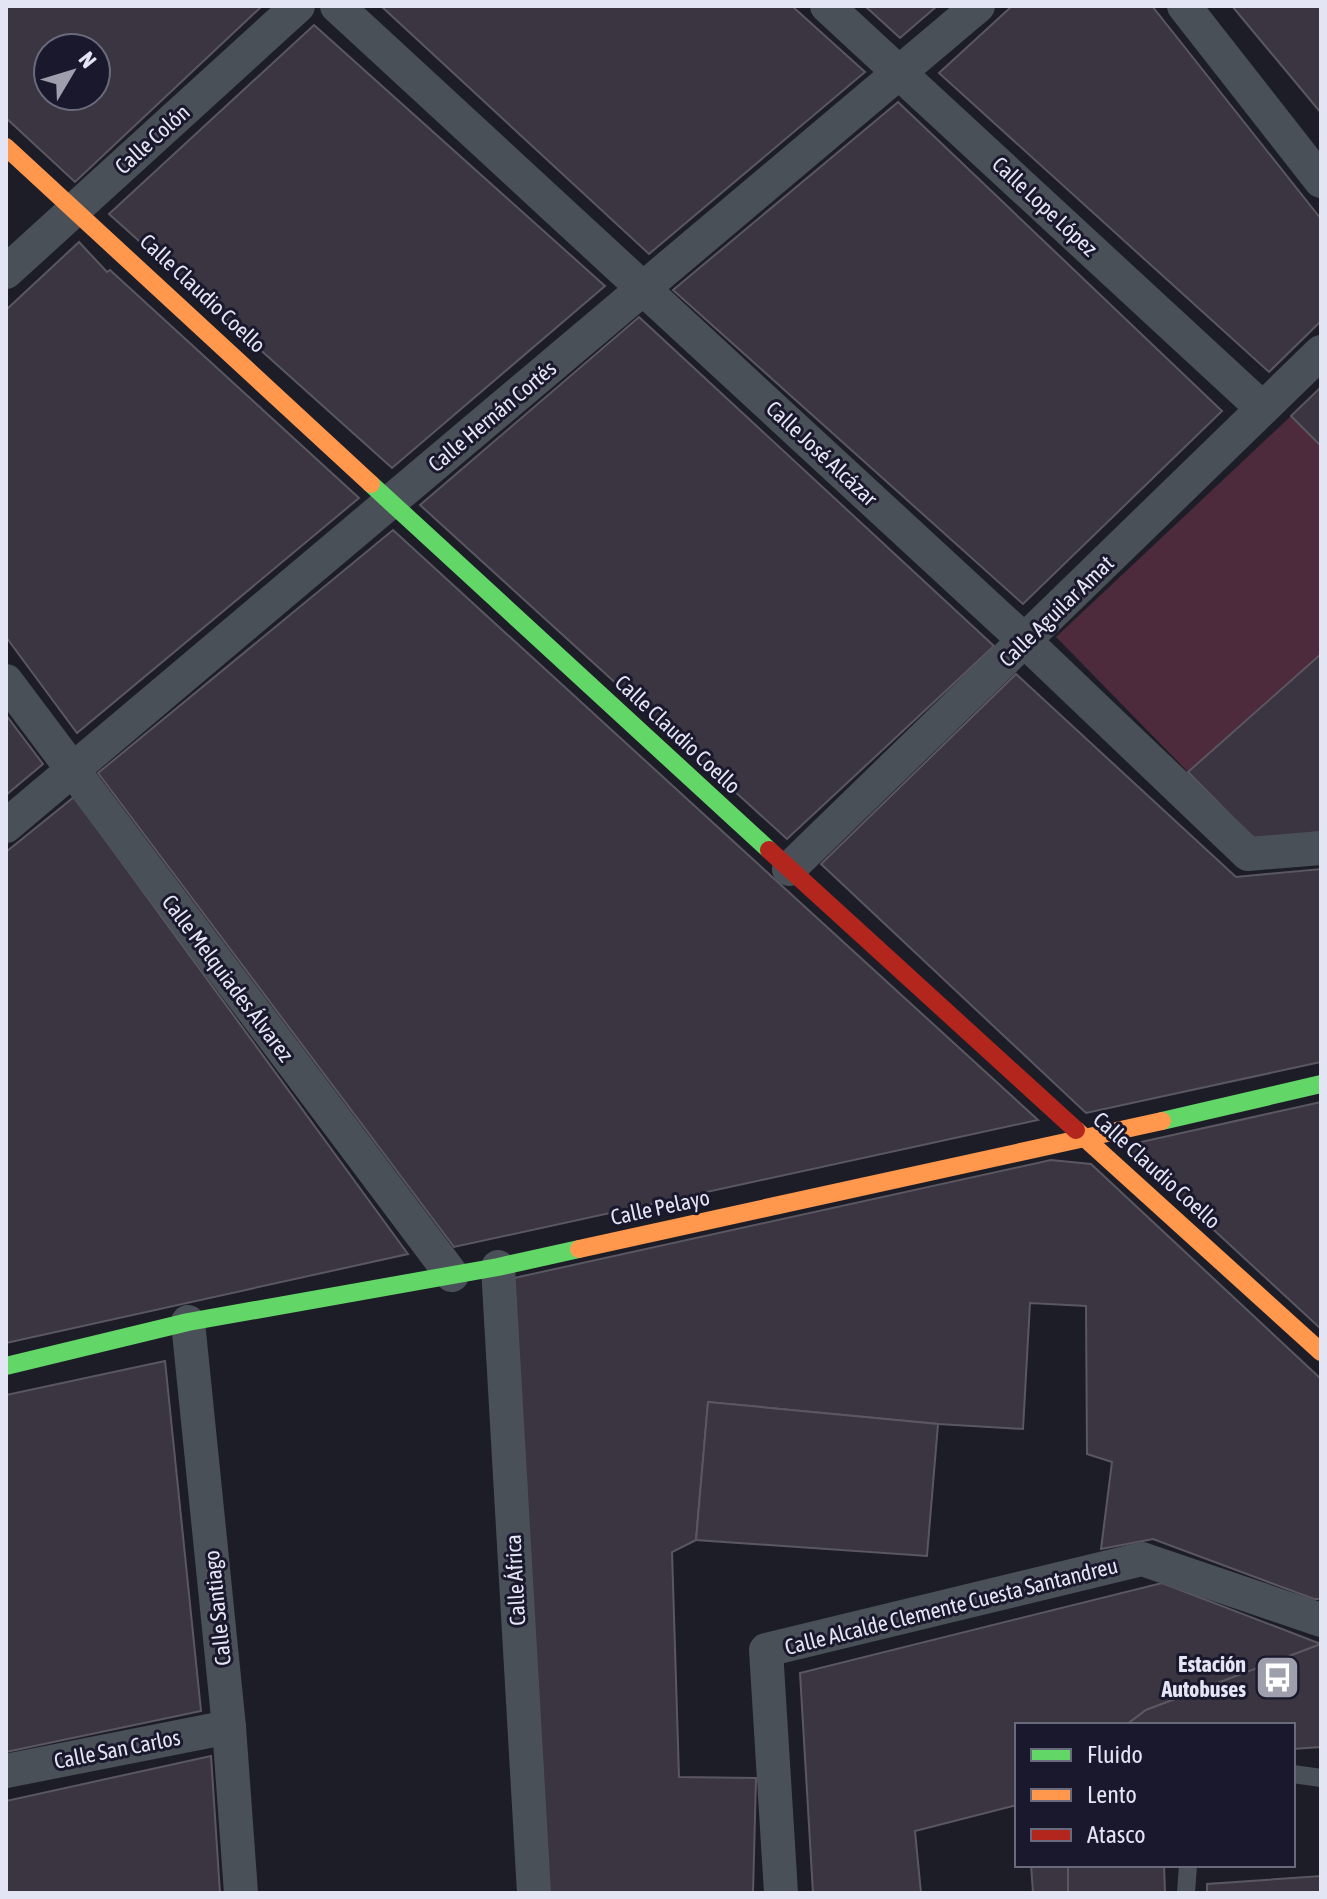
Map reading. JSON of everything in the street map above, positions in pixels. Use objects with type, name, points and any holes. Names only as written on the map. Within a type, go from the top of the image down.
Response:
[{"type":"street","name":"Calle Colón","points":[[6,272],[298,6]]},
{"type":"street","name":"Calle José Alcázar","points":[[337,6],[1025,641],[1248,854],[1321,848]]},
{"type":"street","name":"Calle Lope López","points":[[827,6],[1262,408]]},
{"type":"street","name":"Calle Hernán Cortés","points":[[6,826],[978,6]]},
{"type":"street","points":[[1184,6],[1321,181]]},
{"type":"street","name":"Calle Claudio Coello","points":[[6,147],[789,869],[1321,1352]]},
{"type":"street","name":"Calle Aguilar Amat","points":[[789,869],[1321,352]]},
{"type":"street","name":"Calle Melquiades Álvarez","points":[[6,681],[452,1275]]},
{"type":"street","name":"Calle Pelayo","points":[[6,1366],[188,1322],[498,1267],[1087,1139],[1321,1084]]},
{"type":"street","name":"Calle África","points":[[498,1267],[534,1893]]},
{"type":"street","name":"Calle Santiago","points":[[188,1322],[229,1727],[241,1893]]},
{"type":"street","name":"Calle Alcalde Clemente Cuesta Santandreu","points":[[781,1893],[766,1650],[1142,1559],[1321,1620]]},
{"type":"street","name":"Calle San Carlos","points":[[6,1771],[229,1727]]},
{"type":"lane","points":[[1295,1774],[1321,1778]]},
{"type":"lane","points":[[1186,1893],[1188,1867]]},
{"type":"shaded area","points":[[1291,416],[1321,446],[1321,654],[1188,772],[1056,637]]},
{"type":"building","points":[[6,6],[262,6],[75,182],[6,118]]},
{"type":"building","points":[[381,6],[792,6],[865,72],[649,254]]},
{"type":"building","points":[[865,6],[937,6],[900,38]]},
{"type":"building","points":[[1012,6],[1152,6],[1321,219],[1321,321],[1269,372],[939,73]]},
{"type":"building","points":[[1232,6],[1321,6],[1321,113]]},
{"type":"building","points":[[314,25],[605,286],[392,468],[109,214]]},
{"type":"building","points":[[898,102],[1222,411],[1023,604],[673,290]]},
{"type":"building","points":[[79,242],[107,272],[110,270],[359,498],[77,733],[6,637],[6,310]]},
{"type":"building","points":[[639,317],[994,646],[787,839],[420,505]]},
{"type":"building","points":[[1321,387],[1321,446],[1291,416]]},
{"type":"building","points":[[393,530],[1038,1120],[454,1247],[98,773]]},
{"type":"building","points":[[1321,654],[1321,832],[1257,842],[1188,772]]},
{"type":"building","points":[[1016,674],[1236,877],[1321,869],[1321,1062],[1086,1113],[821,864]]},
{"type":"building","points":[[6,715],[43,764],[6,795]]},
{"type":"building","points":[[74,797],[408,1254],[6,1343],[6,852]]},
{"type":"building","points":[[1321,1102],[1321,1329],[1123,1146]]},
{"type":"building","points":[[1051,1160],[1091,1164],[1321,1379],[1321,1599],[1153,1539],[1101,1549],[1112,1462],[1087,1454],[1086,1306],[1030,1303],[1023,1429],[708,1402],[696,1540],[672,1552],[679,1777],[756,1778],[753,1893],[546,1893],[514,1278]]},
{"type":"building","points":[[165,1361],[201,1711],[6,1752],[6,1395]]},
{"type":"building","points":[[708,1402],[938,1424],[927,1556],[696,1540]]},
{"type":"building","points":[[1162,1583],[1321,1644],[1146,1710],[1129,1723],[1015,1723],[1015,1806],[915,1831],[921,1893],[813,1893],[800,1673]]},
{"type":"building","name":"Estación Autobuses","points":[[1321,1644],[1321,1747],[1295,1749],[1295,1723],[1129,1723],[1146,1710]]},
{"type":"building","points":[[211,1756],[220,1893],[6,1893],[6,1801]]},
{"type":"building","points":[[1031,1867],[1068,1867],[1068,1893],[1033,1893]]},
{"type":"building","points":[[1068,1867],[1164,1867],[1165,1893],[1068,1893]]},
{"type":"building","points":[[1321,1876],[1321,1893],[1207,1893],[1207,1884]]},
{"type":"traffic: fast","points":[[371,484],[769,850]]},
{"type":"traffic: fast","points":[[1162,1121],[1321,1084]]},
{"type":"traffic: fast","points":[[6,1366],[188,1322],[498,1267],[579,1249]]},
{"type":"traffic: slow","points":[[6,147],[371,484]]},
{"type":"traffic: slow","points":[[579,1249],[1162,1121]]},
{"type":"traffic: slow","points":[[1076,1130],[1321,1352]]},
{"type":"traffic: jam","points":[[769,850],[1076,1130]]},
{"type":"place","name":"Estación Autobuses","points":[[1277,1677]]}]
